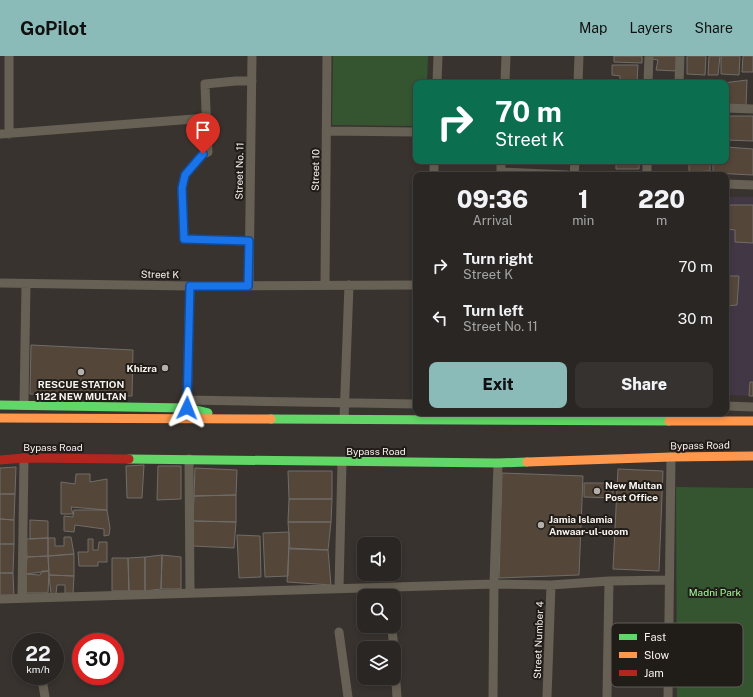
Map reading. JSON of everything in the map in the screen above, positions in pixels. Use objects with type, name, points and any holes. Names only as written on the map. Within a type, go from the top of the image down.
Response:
[{"type":"main road","points":[[0,405],[187,404],[235,419]]},
{"type":"main road","points":[[0,418],[753,422]]},
{"type":"main road","name":"Bypass Road","points":[[0,460],[24,458],[498,463],[671,457],[753,456]]},
{"type":"street","points":[[9,56],[4,134],[207,118]]},
{"type":"street","name":"Street No. 11","points":[[248,286],[252,56]]},
{"type":"street","name":"Street 10","points":[[325,285],[327,131],[326,56]]},
{"type":"street","points":[[437,80],[438,56]]},
{"type":"street","points":[[505,80],[506,56]]},
{"type":"street","points":[[578,80],[579,56]]},
{"type":"street","points":[[648,80],[649,56]]},
{"type":"street","points":[[679,80],[680,56]]},
{"type":"street","points":[[249,241],[184,239],[182,188],[185,175],[192,165],[203,154],[208,152],[205,84],[252,81]]},
{"type":"street","points":[[729,108],[753,110]]},
{"type":"street","points":[[327,131],[413,132]]},
{"type":"street","points":[[729,184],[753,185]]},
{"type":"street","name":"Street K","points":[[0,283],[190,286],[413,286]]},
{"type":"street","points":[[24,405],[26,284]]},
{"type":"street","points":[[344,419],[349,285]]},
{"type":"street","points":[[190,286],[187,404],[413,404]]},
{"type":"street","points":[[729,406],[753,407]]},
{"type":"street","points":[[669,623],[671,457]]},
{"type":"street","points":[[22,598],[24,458]]},
{"type":"street","points":[[189,459],[190,592]]},
{"type":"street","points":[[339,588],[342,462]]},
{"type":"street","points":[[493,697],[494,584],[498,463]]},
{"type":"street","points":[[0,599],[190,592],[494,584],[551,585],[609,581],[670,580]]},
{"type":"street","points":[[607,697],[609,581]]},
{"type":"street","name":"Street Number 4","points":[[547,697],[551,585]]},
{"type":"street","points":[[340,632],[348,697]]},
{"type":"street","points":[[396,685],[397,697]]},
{"type":"street","points":[[43,686],[44,697]]},
{"type":"street","points":[[668,687],[668,697]]},
{"type":"shaded area","points":[[729,197],[753,197],[753,396],[729,395]]},
{"type":"green space","points":[[333,56],[428,56],[427,80],[413,80],[413,126],[332,125]]},
{"type":"green space","name":"Madni Park","points":[[676,487],[753,488],[753,697],[677,697],[677,687],[743,687],[743,623],[677,623]]},
{"type":"building","points":[[614,56],[642,56],[642,63],[614,62]]},
{"type":"building","points":[[652,56],[677,56],[677,71],[656,70],[658,60],[652,59]]},
{"type":"building","points":[[687,56],[706,56],[705,75],[687,74]]},
{"type":"building","points":[[709,56],[720,56],[718,75],[708,75]]},
{"type":"building","points":[[721,56],[740,56],[739,75],[721,74]]},
{"type":"building","points":[[743,56],[753,56],[753,72],[742,72]]},
{"type":"building","points":[[612,65],[638,65],[637,80],[620,80],[620,76],[612,75]]},
{"type":"building","points":[[747,80],[746,106],[729,105],[729,82]]},
{"type":"building","points":[[729,116],[753,116],[753,141],[729,140]]},
{"type":"building","points":[[729,147],[753,149],[753,175],[713,172],[713,164],[729,164]]},
{"type":"building","points":[[616,164],[639,164],[639,169],[616,169]]},
{"type":"building","points":[[689,164],[710,164],[710,171],[689,172]]},
{"type":"building","points":[[729,205],[753,205],[753,243],[735,242],[735,230],[729,229]]},
{"type":"building","points":[[729,276],[739,276],[737,305],[729,306]]},
{"type":"building","name":"RESCUE STATION 1122 NEW MULTAN","points":[[31,345],[133,350],[132,396],[30,394]]},
{"type":"building","points":[[750,382],[753,382],[753,396],[749,396]]},
{"type":"building","points":[[144,465],[142,498],[127,498],[126,466]]},
{"type":"building","points":[[158,466],[181,466],[181,499],[157,500]]},
{"type":"building","points":[[16,467],[15,494],[0,494],[0,468]]},
{"type":"building","points":[[195,468],[237,470],[236,495],[194,496]]},
{"type":"building","points":[[618,469],[663,471],[659,571],[613,569]]},
{"type":"building","points":[[288,471],[332,471],[332,499],[289,499]]},
{"type":"building","name":"Jamia Islamia Anwaar-ul-uoom","points":[[502,473],[583,476],[579,575],[499,578]]},
{"type":"building","points":[[76,474],[90,474],[90,482],[107,479],[107,510],[71,507],[73,514],[61,514],[61,482],[75,484]]},
{"type":"building","points":[[584,483],[613,483],[613,498],[584,497]]},
{"type":"building","points":[[0,494],[15,494],[14,520],[0,519]]},
{"type":"building","points":[[236,495],[236,522],[193,521],[194,496]]},
{"type":"building","points":[[289,499],[332,499],[331,522],[288,522]]},
{"type":"building","points":[[74,510],[107,510],[110,528],[109,535],[104,536],[104,529],[75,525],[74,532],[64,531],[64,516],[73,517]]},
{"type":"building","points":[[0,519],[14,520],[14,544],[0,544]]},
{"type":"building","points":[[30,520],[48,521],[48,538],[30,539]]},
{"type":"building","points":[[193,521],[236,522],[234,548],[193,546]]},
{"type":"building","points":[[288,522],[331,522],[328,550],[290,549]]},
{"type":"building","points":[[289,532],[288,576],[265,577],[263,533]]},
{"type":"building","points":[[237,535],[260,536],[261,577],[239,578]]},
{"type":"building","points":[[64,537],[71,537],[74,554],[48,556],[48,538],[55,538],[55,546],[64,546]]},
{"type":"building","points":[[48,538],[48,556],[27,557],[26,539]]},
{"type":"building","points":[[88,539],[93,539],[93,550],[98,550],[99,542],[107,542],[107,562],[98,562],[98,566],[79,566],[78,552],[88,552]]},
{"type":"building","points":[[0,544],[14,544],[13,573],[0,573]]},
{"type":"building","points":[[289,548],[328,550],[331,585],[287,582]]},
{"type":"building","points":[[74,554],[74,576],[49,575],[48,556]]},
{"type":"building","points":[[162,555],[161,589],[145,591],[145,557]]},
{"type":"building","points":[[162,555],[181,557],[181,589],[161,589]]},
{"type":"building","points":[[48,556],[49,571],[26,574],[27,557]]},
{"type":"building","points":[[145,557],[145,591],[129,591],[128,558]]},
{"type":"building","points":[[112,558],[128,558],[129,591],[112,591]]},
{"type":"building","points":[[42,571],[49,571],[48,593],[26,593],[26,574],[40,575]]},
{"type":"building","points":[[0,573],[13,573],[14,598],[0,599]]},
{"type":"building","points":[[49,575],[74,576],[73,594],[65,593],[65,585],[57,585],[56,594],[51,594]]},
{"type":"traffic: fast","points":[[0,405],[187,408],[208,413]]},
{"type":"traffic: fast","points":[[271,419],[669,421]]},
{"type":"traffic: fast","points":[[129,459],[498,463],[527,462]]},
{"type":"traffic: slow","points":[[0,418],[271,419]]},
{"type":"traffic: slow","points":[[669,421],[753,421]]},
{"type":"traffic: slow","points":[[527,462],[753,456]]},
{"type":"traffic: jam","points":[[0,460],[24,458],[129,459]]},
{"type":"place","name":"Khizra","points":[[165,368]]},
{"type":"place","name":"RESCUE STATION 1122 NEW MULTAN","points":[[81,372]]},
{"type":"place","name":"New Multan Post Office","points":[[597,491]]},
{"type":"place","name":"Jamia Islamia Anwaar-ul-uoom","points":[[541,525]]},
{"type":"route","points":[[187,408],[190,286],[248,286],[249,241],[184,239],[182,188],[185,175],[203,154]]}]
